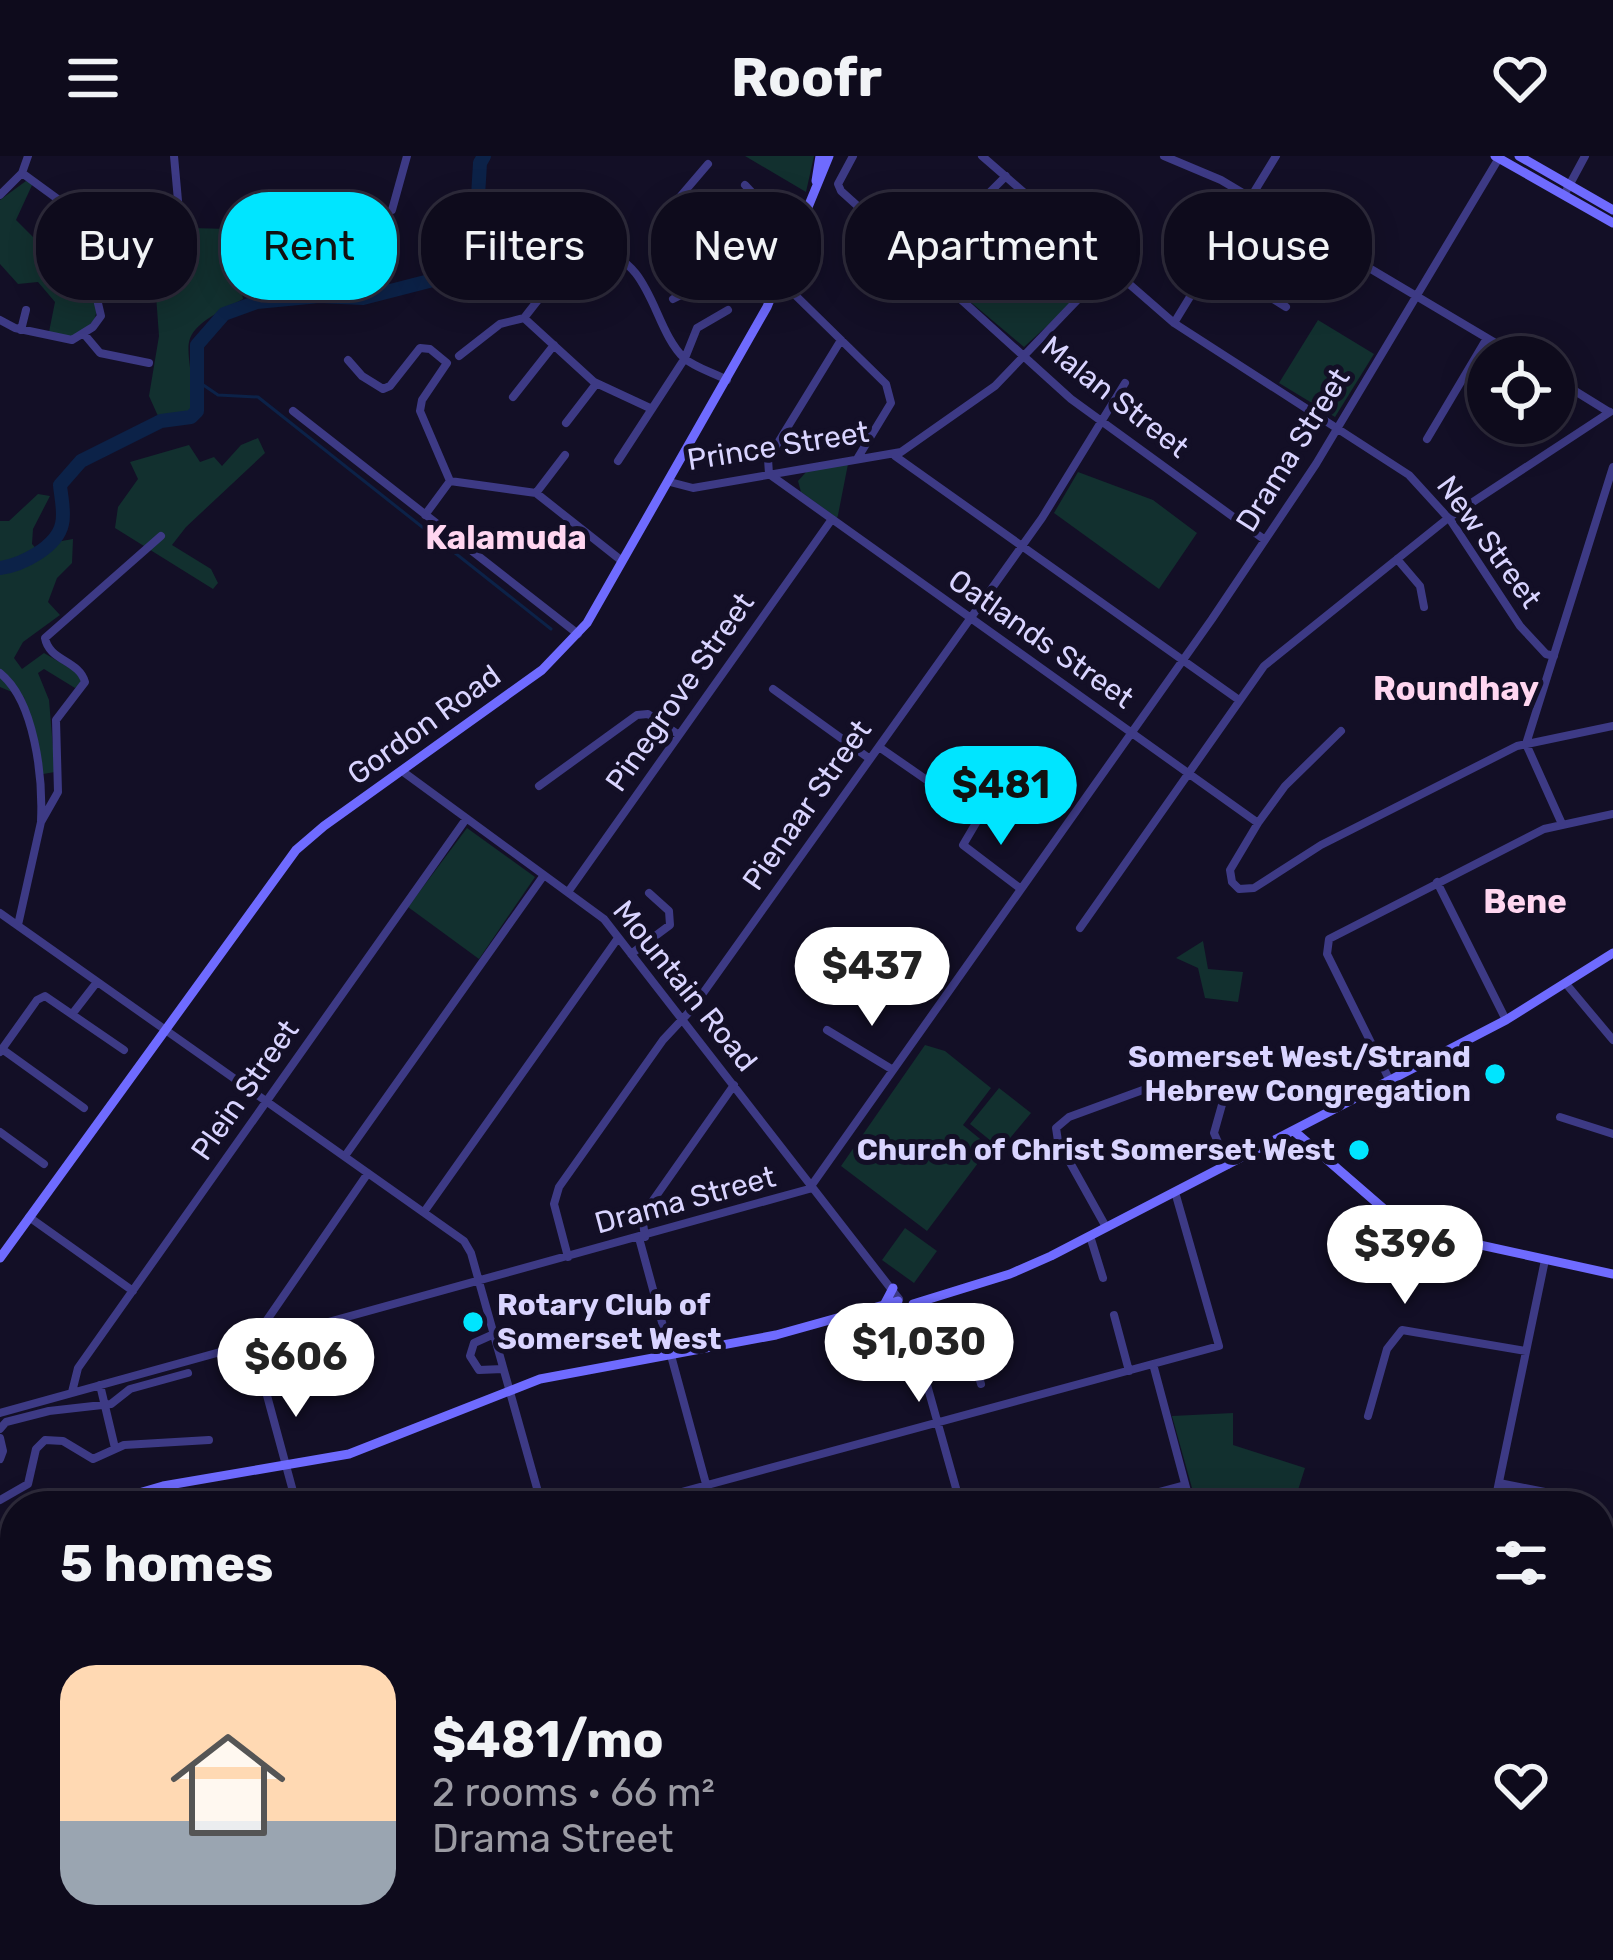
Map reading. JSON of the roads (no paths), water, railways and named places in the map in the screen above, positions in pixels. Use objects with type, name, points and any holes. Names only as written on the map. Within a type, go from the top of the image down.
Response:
[{"type":"street","points":[[0,194],[22,172],[28,156]]},
{"type":"street","points":[[174,156],[177,192]]},
{"type":"street","points":[[397,192],[407,156]]},
{"type":"street","name":"Gordon Road","points":[[814,192],[825,156]]},
{"type":"street","name":"Malan Street","points":[[854,156],[838,184],[841,191],[1099,421],[1265,540]]},
{"type":"street","name":"New Street","points":[[982,156],[1024,192]]},
{"type":"street","points":[[1164,156],[1242,192]]},
{"type":"street","points":[[1254,192],[1276,156]]},
{"type":"street","points":[[1519,156],[1613,223]]},
{"type":"street","points":[[1566,190],[1586,156]]},
{"type":"street","points":[[1497,157],[1613,210]]},
{"type":"street","name":"Drama Street","points":[[0,1413],[804,1193],[814,1185],[1265,540],[1429,277],[1497,157]]},
{"type":"street","points":[[684,192],[709,164]]},
{"type":"street","points":[[0,320],[21,330],[72,340],[97,323],[101,313],[78,218],[22,172]]},
{"type":"street","points":[[990,192],[1006,176]]},
{"type":"street","points":[[745,184],[752,192]]},
{"type":"street","points":[[459,356],[500,324],[524,319],[567,263],[590,251],[605,251],[622,259],[635,273],[685,358],[727,380]]},
{"type":"street","points":[[1372,269],[1484,336]]},
{"type":"street","points":[[1429,277],[1427,296],[1434,306]]},
{"type":"street","name":"New Street","points":[[1140,294],[1174,323],[1409,475],[1447,519],[1520,626],[1546,654],[1554,656]]},
{"type":"street","name":"Gordon Road","points":[[0,1258],[296,850],[542,670],[578,634],[624,563],[770,300]]},
{"type":"street","points":[[802,300],[889,388],[891,403],[856,459]]},
{"type":"street","name":"Prince Street","points":[[670,482],[693,488],[890,454],[980,398],[1077,300]]},
{"type":"street","points":[[1174,323],[1188,300]]},
{"type":"street","points":[[1275,300],[1286,307]]},
{"type":"street","points":[[21,330],[26,310]]},
{"type":"street","points":[[618,461],[685,358],[698,328],[728,310]]},
{"type":"street","points":[[524,319],[596,384],[652,409]]},
{"type":"street","points":[[84,334],[100,353],[148,363]]},
{"type":"street","points":[[769,474],[768,459],[841,340]]},
{"type":"street","points":[[513,397],[554,345]]},
{"type":"street","points":[[348,360],[383,389],[420,348],[430,349],[448,365],[420,405],[450,481]]},
{"type":"street","points":[[1427,440],[1467,372]]},
{"type":"street","name":"Pienaar Street","points":[[568,1257],[554,1204],[556,1192],[1022,546],[1125,383]]},
{"type":"street","points":[[566,423],[596,384]]},
{"type":"street","points":[[1079,928],[1269,661],[1447,519],[1611,413],[1575,391]]},
{"type":"street","points":[[293,411],[578,634]]},
{"type":"street","points":[[873,432],[890,454],[1239,700]]},
{"type":"street","points":[[536,494],[565,455]]},
{"type":"street","points":[[1562,824],[1526,744],[1613,467]]},
{"type":"street","points":[[796,494],[794,480],[800,469]]},
{"type":"street","name":"Oatlands Street","points":[[769,474],[1258,823]]},
{"type":"street","points":[[450,481],[536,494],[624,563]]},
{"type":"street","points":[[425,514],[450,481]]},
{"type":"street","name":"Pinegrove Street","points":[[568,892],[832,519]]},
{"type":"street","points":[[41,822],[59,786],[56,720],[85,682],[81,672],[49,650],[45,638],[161,536]]},
{"type":"street","points":[[1397,559],[1423,591],[1424,607]]},
{"type":"street","points":[[0,673],[20,695],[43,790],[41,822],[18,926]]},
{"type":"street","points":[[773,689],[870,759]]},
{"type":"street","points":[[538,785],[637,715],[648,715],[679,735]]},
{"type":"street","points":[[1341,731],[1285,786],[1258,823],[1230,870],[1235,886],[1254,888],[1321,845],[1526,744],[1613,726]]},
{"type":"street","points":[[879,747],[931,783]]},
{"type":"street","name":"Mountain Road","points":[[402,771],[596,912],[902,1299]]},
{"type":"street","points":[[986,806],[963,845],[1022,890]]},
{"type":"street","points":[[1390,1081],[1326,946],[1337,932],[1544,829],[1613,814]]},
{"type":"street","name":"Plein Street","points":[[72,1392],[78,1368],[466,819]]},
{"type":"street","points":[[345,1156],[544,875]]},
{"type":"street","points":[[1437,882],[1506,1020]]},
{"type":"street","points":[[631,954],[670,926],[668,910],[649,893]]},
{"type":"street","points":[[0,913],[467,1245],[538,1491]]},
{"type":"street","points":[[424,1212],[618,938]]},
{"type":"street","points":[[146,1491],[376,1446],[509,1389],[554,1375],[763,1337],[1022,1270],[1506,1020],[1613,953]]},
{"type":"street","points":[[73,1013],[97,982]]},
{"type":"street","points":[[1568,985],[1613,1040]]},
{"type":"street","points":[[84,1108],[1,1051],[40,998],[51,998],[124,1050]]},
{"type":"street","points":[[827,1030],[893,1070]]},
{"type":"street","points":[[708,1491],[641,1220],[734,1084]]},
{"type":"street","points":[[1106,1227],[1058,1141],[1056,1128],[1069,1118],[1151,1087]]},
{"type":"street","points":[[1208,1089],[1225,1094],[1214,1133],[1228,1165]]},
{"type":"street","points":[[1560,1118],[1613,1134]]},
{"type":"street","points":[[1294,1131],[1407,1229],[1613,1274]]},
{"type":"street","points":[[0,1132],[44,1164]]},
{"type":"street","points":[[293,1491],[255,1342],[260,1327],[368,1173]]},
{"type":"street","points":[[684,1491],[1219,1346],[1175,1192]]},
{"type":"street","points":[[29,1217],[133,1291]]},
{"type":"street","points":[[1090,1236],[1103,1278]]},
{"type":"street","points":[[1497,1491],[1545,1259]]},
{"type":"street","points":[[877,1309],[902,1299]]},
{"type":"street","points":[[902,1299],[957,1491]]},
{"type":"street","points":[[1114,1315],[1129,1371]]},
{"type":"street","points":[[963,1320],[981,1384]]},
{"type":"street","points":[[1368,1416],[1388,1348],[1402,1330],[1526,1351]]},
{"type":"street","points":[[494,1334],[474,1343],[470,1356],[479,1370],[503,1369]]},
{"type":"street","points":[[923,1368],[973,1355]]},
{"type":"street","points":[[1153,1364],[1187,1491]]},
{"type":"street","points":[[0,1427],[56,1409],[115,1402],[130,1389],[188,1373]]},
{"type":"street","points":[[100,1384],[115,1448]]},
{"type":"street","points":[[0,1438],[0,1459]]},
{"type":"street","points":[[16,1491],[28,1484],[42,1442],[63,1442],[93,1459],[115,1448],[209,1440]]},
{"type":"street","points":[[1499,1484],[1538,1491]]},
{"type":"street","points":[[1163,1491],[1185,1485]]},
{"type":"waterway","points":[[0,568],[28,559],[53,540],[63,519],[60,485],[81,461],[161,421],[191,417],[197,411],[197,345],[224,314],[257,302],[319,296],[363,298],[437,279],[462,261],[476,230],[484,156]]},
{"type":"waterway","points":[[196,380],[218,395],[258,397],[551,629]]},
{"type":"place","name":"Somerset West/Strand Hebrew Congregation","points":[[1495,1074]]},
{"type":"place","name":"Church of Christ Somerset West","points":[[1359,1150]]},
{"type":"place","name":"Rotary Club of Somerset West","points":[[473,1322]]},
{"type":"district","name":"Kalamuda","points":[[506,537]]},
{"type":"district","name":"Roundhay","points":[[1456,688]]},
{"type":"district","name":"Bene","points":[[1525,901]]}]
